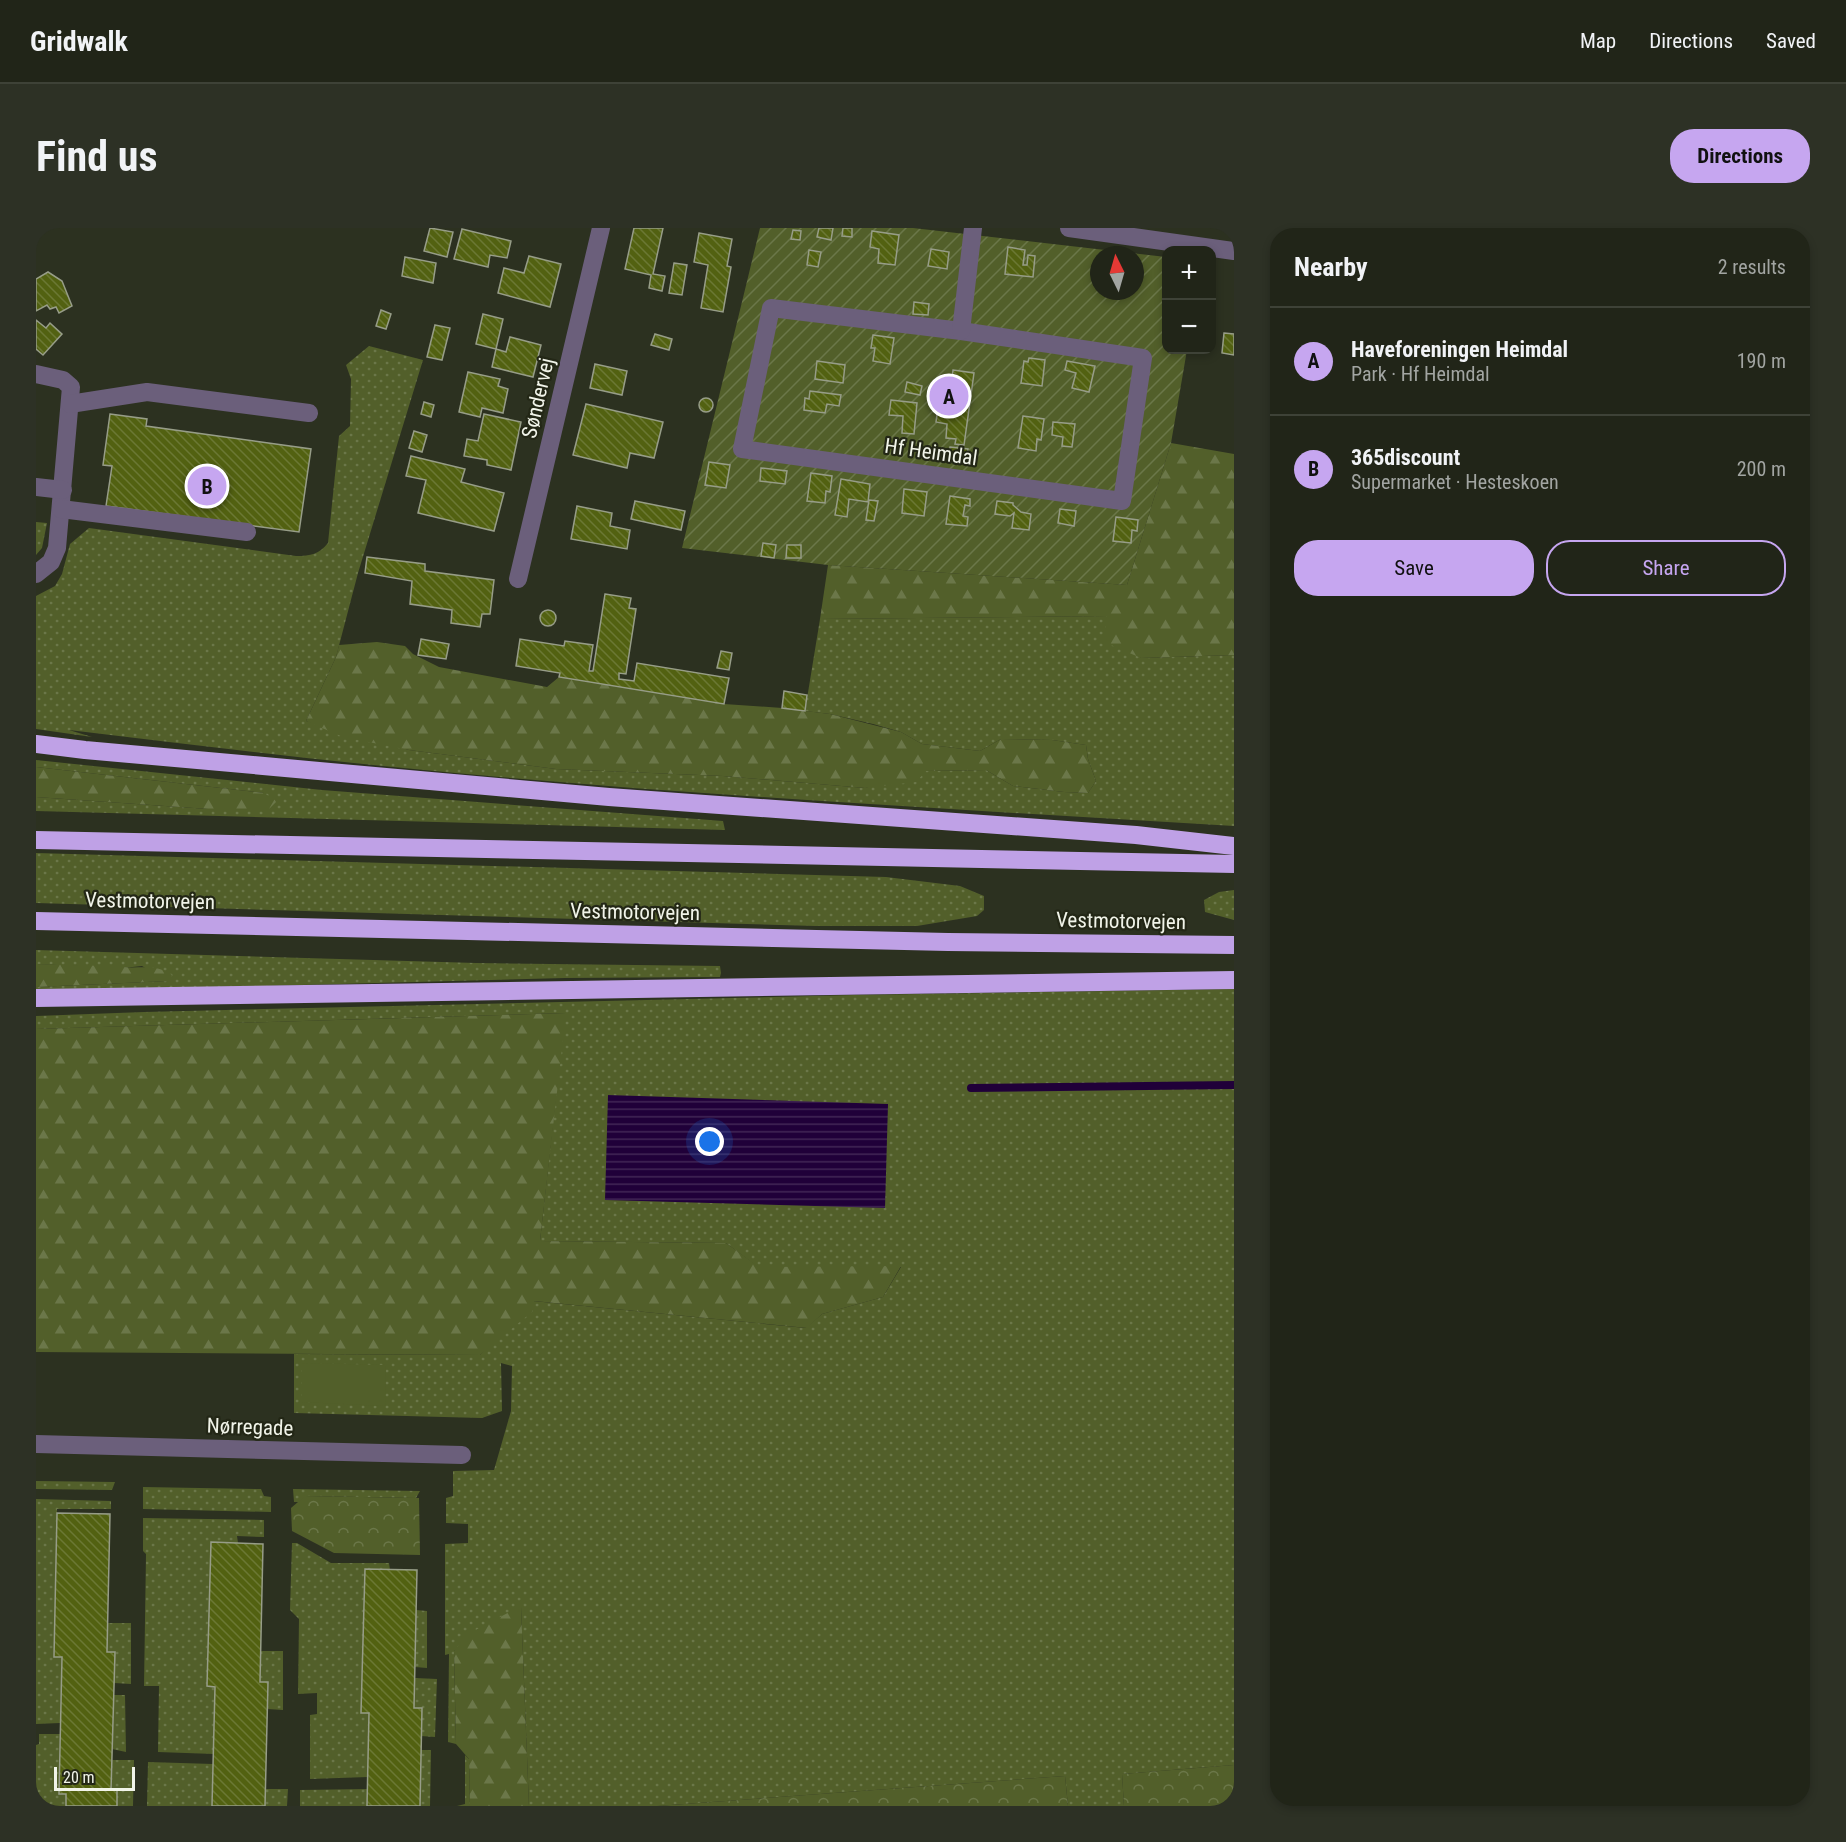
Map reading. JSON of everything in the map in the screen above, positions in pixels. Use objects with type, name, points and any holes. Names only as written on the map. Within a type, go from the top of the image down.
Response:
[{"type":"highway","points":[[36,744],[609,797],[1136,835],[1234,846]]},
{"type":"highway","points":[[36,840],[1234,864]]},
{"type":"highway","name":"Vestmotorvejen","points":[[36,921],[936,942],[1234,945]]},
{"type":"highway","points":[[36,998],[1234,980]]},
{"type":"street","name":"Søndervej","points":[[518,579],[601,228]]},
{"type":"street","points":[[961,331],[973,228]]},
{"type":"street","points":[[1069,228],[1102,230],[1234,251]]},
{"type":"street","name":"Hf Heimdal","points":[[771,308],[961,331],[1143,358],[1122,501],[742,449],[771,308]]},
{"type":"street","points":[[36,374],[63,380],[71,387],[55,556],[44,570],[36,574]]},
{"type":"street","points":[[70,404],[147,392],[309,413]]},
{"type":"street","points":[[36,487],[63,490]]},
{"type":"street","points":[[61,509],[247,532]]},
{"type":"street","name":"Nørregade","points":[[36,1444],[462,1455]]},
{"type":"green space","points":[[760,228],[913,228],[1090,248],[1090,300],[1144,300],[1144,254],[1162,257],[1162,354],[1186,354],[1171,443],[1127,585],[828,565],[682,548]]},
{"type":"green space","points":[[369,346],[423,360],[358,573],[336,657],[306,721],[409,750],[556,769],[723,776],[865,788],[925,771],[986,770],[1013,786],[1088,793],[1096,781],[1088,759],[1086,745],[1052,740],[1001,739],[980,751],[922,744],[901,732],[873,724],[805,711],[820,619],[1108,616],[1141,658],[1234,655],[1234,826],[861,804],[582,784],[332,761],[69,730],[92,737],[36,729],[36,596],[55,586],[62,574],[70,544],[89,528],[296,556],[314,554],[328,543],[339,436],[350,426],[351,379],[346,365]]},
{"type":"green space","points":[[1171,443],[1234,454],[1234,655],[1141,658],[1104,642],[1107,616],[820,619],[828,565],[1127,585]]},
{"type":"green space","points":[[36,522],[47,523],[42,548],[36,555]]},
{"type":"green space","points":[[377,642],[405,646],[413,654],[439,667],[547,687],[559,677],[724,704],[830,714],[901,732],[922,744],[980,751],[1001,739],[1052,740],[1086,745],[1088,759],[1096,781],[1088,793],[1013,786],[986,770],[926,771],[916,782],[865,788],[723,776],[556,769],[409,750],[343,737],[306,721],[336,657],[339,645]]},
{"type":"green space","points":[[36,760],[322,790],[723,821],[725,830],[36,811],[36,797],[208,809],[264,793],[36,767]]},
{"type":"green space","points":[[36,767],[264,793],[277,801],[269,809],[208,809],[36,797]]},
{"type":"green space","points":[[36,853],[886,877],[960,886],[984,896],[984,910],[977,916],[917,926],[815,926],[36,903]]},
{"type":"green space","points":[[1234,890],[1234,920],[1205,912],[1204,900],[1219,892]]},
{"type":"green space","points":[[36,950],[476,963],[720,966],[721,973],[720,977],[565,978],[36,992],[36,987],[168,981],[142,966],[123,968],[36,964]]},
{"type":"green space","points":[[36,964],[154,968],[172,975],[169,981],[36,987]]},
{"type":"green space","points":[[1234,989],[1234,1765],[1122,1774],[1124,1806],[1068,1806],[1065,1776],[657,1806],[529,1806],[521,1607],[454,1651],[456,1744],[448,1742],[449,1654],[445,1655],[445,1544],[468,1543],[468,1524],[446,1523],[446,1498],[453,1496],[453,1471],[494,1470],[511,1411],[512,1366],[501,1363],[502,1411],[482,1418],[294,1413],[294,1354],[480,1355],[533,1301],[806,1328],[822,1314],[883,1297],[901,1267],[758,1267],[726,1243],[540,1241],[565,1013],[36,1029],[36,1016],[144,1012],[854,995]]},
{"type":"green space","points":[[566,1013],[540,1241],[726,1243],[759,1267],[901,1266],[883,1297],[822,1314],[807,1328],[534,1301],[532,1312],[480,1355],[36,1352],[36,1029]]},
{"type":"green space","points":[[302,1363],[386,1365],[385,1406],[302,1402]]},
{"type":"green space","points":[[36,1481],[115,1482],[112,1490],[36,1489]]},
{"type":"green space","points":[[143,1487],[261,1489],[264,1496],[271,1497],[271,1512],[143,1509]]},
{"type":"green space","points":[[293,1489],[420,1491],[416,1498],[306,1496],[299,1502],[294,1502]]},
{"type":"green space","points":[[305,1496],[419,1498],[420,1555],[334,1553],[292,1531],[291,1508]]},
{"type":"green space","points":[[36,1499],[111,1501],[111,1509],[57,1509],[54,1657],[62,1657],[60,1723],[36,1724]]},
{"type":"green space","points":[[143,1518],[264,1520],[264,1537],[237,1536],[238,1543],[211,1543],[207,1686],[215,1687],[214,1754],[158,1752],[159,1686],[144,1686],[146,1554],[143,1551]]},
{"type":"green space","points":[[292,1543],[297,1543],[331,1563],[389,1563],[390,1570],[365,1570],[361,1713],[369,1713],[368,1777],[310,1779],[310,1715],[317,1714],[317,1693],[298,1694],[299,1619],[290,1610]]},
{"type":"green space","points":[[521,1606],[529,1806],[470,1806],[469,1759],[456,1744],[454,1651],[468,1634]]},
{"type":"green space","points":[[416,1610],[427,1611],[427,1668],[415,1667]]},
{"type":"green space","points":[[107,1623],[131,1623],[131,1684],[114,1683],[107,1652]]},
{"type":"green space","points":[[261,1651],[283,1651],[283,1710],[267,1709],[268,1682],[260,1682]]},
{"type":"green space","points":[[415,1678],[437,1679],[435,1737],[421,1736],[422,1709],[414,1708]]},
{"type":"green space","points":[[114,1695],[125,1695],[126,1752],[112,1749]]},
{"type":"green space","points":[[39,1734],[60,1734],[59,1793],[66,1794],[66,1806],[36,1806],[36,1745],[39,1744]]},
{"type":"green space","points":[[421,1750],[431,1750],[430,1806],[420,1806]]},
{"type":"green space","points":[[465,1755],[469,1759],[470,1806],[457,1806],[465,1804]]},
{"type":"green space","points":[[112,1760],[134,1760],[133,1806],[117,1806],[117,1790],[111,1790]]},
{"type":"green space","points":[[148,1762],[213,1764],[212,1806],[147,1806]]},
{"type":"green space","points":[[1234,1765],[1234,1806],[1124,1806],[1122,1774]]},
{"type":"green space","points":[[1065,1776],[1068,1806],[657,1806]]},
{"type":"green space","points":[[265,1789],[288,1789],[287,1806],[265,1806]]},
{"type":"green space","points":[[368,1789],[367,1806],[300,1806],[300,1790]]},
{"type":"shaded area","points":[[608,1095],[888,1104],[885,1208],[605,1200]]},
{"type":"building","points":[[430,228],[453,232],[447,257],[424,251]]},
{"type":"building","points":[[634,228],[663,228],[653,274],[665,276],[662,291],[649,288],[651,275],[625,269]]},
{"type":"building","points":[[819,228],[833,228],[831,240],[817,237]]},
{"type":"building","points":[[843,228],[852,228],[852,237],[842,236]]},
{"type":"building","points":[[462,229],[511,241],[507,258],[490,255],[488,267],[454,259]]},
{"type":"building","points":[[793,230],[801,231],[800,240],[791,239]]},
{"type":"building","points":[[872,231],[899,235],[895,265],[878,263],[879,249],[870,247]]},
{"type":"building","points":[[699,233],[732,239],[727,266],[731,267],[723,312],[701,308],[708,265],[694,262]]},
{"type":"building","points":[[1008,247],[1025,250],[1023,265],[1027,265],[1028,255],[1035,256],[1033,277],[1005,274]]},
{"type":"building","points":[[931,249],[949,252],[947,269],[928,266]]},
{"type":"building","points":[[809,250],[821,252],[818,267],[807,265]]},
{"type":"building","points":[[529,256],[561,264],[550,307],[498,293],[504,268],[524,273]]},
{"type":"building","points":[[405,257],[436,263],[433,283],[402,276]]},
{"type":"building","points":[[674,263],[687,265],[682,295],[669,293]]},
{"type":"building","points":[[48,272],[62,281],[72,306],[59,313],[56,307],[50,309],[47,305],[36,311],[36,279]]},
{"type":"building","points":[[914,302],[929,304],[928,315],[913,314]]},
{"type":"building","points":[[381,310],[391,314],[386,329],[376,326]]},
{"type":"building","points":[[483,314],[503,319],[496,349],[476,344]]},
{"type":"building","points":[[36,320],[46,328],[50,323],[62,334],[43,355],[36,349]]},
{"type":"building","points":[[435,325],[450,328],[442,360],[427,357]]},
{"type":"building","points":[[1224,333],[1234,334],[1234,355],[1222,353]]},
{"type":"building","points":[[655,334],[672,339],[669,350],[651,345]]},
{"type":"building","points":[[873,335],[894,338],[890,364],[873,361],[875,348],[871,348]]},
{"type":"building","points":[[510,337],[541,345],[533,377],[492,367],[496,349],[506,352]]},
{"type":"building","points":[[1029,358],[1045,360],[1042,386],[1021,383],[1024,361],[1028,362]]},
{"type":"building","points":[[817,361],[845,365],[843,383],[815,379]]},
{"type":"building","points":[[1067,361],[1095,366],[1089,392],[1072,388],[1076,373],[1065,370]]},
{"type":"building","points":[[595,364],[627,371],[622,395],[590,388]]},
{"type":"building","points":[[953,370],[974,373],[964,445],[955,444],[956,439],[946,438],[947,424],[936,422],[939,401],[949,402]]},
{"type":"building","points":[[468,372],[500,379],[498,386],[508,389],[503,413],[482,408],[480,417],[459,412]]},
{"type":"building","points":[[907,382],[922,386],[920,395],[905,392]]},
{"type":"building","points":[[810,391],[841,395],[839,406],[827,404],[825,413],[804,410],[805,398],[809,399]]},
{"type":"building","points":[[703,398],[709,398],[713,405],[709,412],[703,412],[699,408],[699,402]]},
{"type":"building","points":[[891,400],[917,403],[914,434],[902,433],[903,416],[889,415]]},
{"type":"building","points":[[424,402],[434,405],[431,417],[421,414]]},
{"type":"building","points":[[586,404],[663,422],[654,458],[630,453],[627,468],[573,455]]},
{"type":"building","points":[[110,414],[147,419],[146,426],[311,449],[299,532],[106,506],[112,466],[103,465]]},
{"type":"building","points":[[484,414],[521,422],[511,470],[487,465],[487,460],[464,456],[467,439],[478,441]]},
{"type":"building","points":[[1023,416],[1044,419],[1041,440],[1037,439],[1036,451],[1018,448]]},
{"type":"building","points":[[1053,422],[1075,424],[1072,447],[1062,446],[1063,437],[1052,435]]},
{"type":"building","points":[[414,431],[427,435],[422,452],[409,448]]},
{"type":"building","points":[[950,447],[968,449],[966,462],[948,459]]},
{"type":"building","points":[[411,456],[465,469],[461,482],[504,493],[494,531],[418,513],[426,480],[406,476]]},
{"type":"building","points":[[709,462],[730,465],[726,488],[705,485]]},
{"type":"building","points":[[761,468],[787,471],[785,484],[760,481]]},
{"type":"building","points":[[811,473],[832,476],[830,492],[826,491],[825,503],[807,501]]},
{"type":"building","points":[[841,479],[870,484],[868,502],[849,499],[847,517],[835,515]]},
{"type":"building","points":[[904,489],[927,492],[924,516],[902,513]]},
{"type":"building","points":[[950,496],[970,499],[970,506],[965,505],[963,516],[968,517],[967,526],[946,524]]},
{"type":"building","points":[[869,500],[878,501],[874,521],[866,520]]},
{"type":"building","points":[[635,501],[685,511],[681,530],[631,519]]},
{"type":"building","points":[[997,501],[1013,503],[1021,512],[1031,514],[1029,530],[1012,528],[1014,513],[1010,516],[995,514]]},
{"type":"building","points":[[577,506],[612,513],[610,526],[630,530],[627,549],[571,539]]},
{"type":"building","points":[[1060,509],[1076,511],[1074,526],[1058,523]]},
{"type":"building","points":[[1116,517],[1138,520],[1137,531],[1132,530],[1131,543],[1113,541]]},
{"type":"building","points":[[763,543],[776,545],[774,558],[761,556]]},
{"type":"building","points":[[787,545],[801,545],[801,558],[786,558]]},
{"type":"building","points":[[367,557],[425,564],[425,571],[494,580],[490,614],[482,614],[480,627],[451,623],[452,610],[410,604],[412,581],[365,573]]},
{"type":"building","points":[[605,594],[631,598],[629,608],[636,609],[626,674],[619,673],[619,679],[634,681],[637,663],[729,678],[724,704],[559,677],[560,673],[516,666],[520,639],[564,646],[565,641],[593,645],[589,671],[593,671]]},
{"type":"building","points":[[548,610],[554,612],[556,618],[554,624],[548,626],[542,624],[540,618],[542,612]]},
{"type":"building","points":[[421,639],[449,644],[446,659],[418,655]]},
{"type":"building","points":[[721,651],[732,653],[729,670],[717,668]]},
{"type":"building","points":[[784,691],[807,695],[805,711],[782,708]]},
{"type":"building","points":[[57,1513],[110,1514],[107,1652],[115,1652],[111,1790],[117,1789],[117,1806],[66,1806],[66,1794],[59,1794],[62,1657],[54,1657]]},
{"type":"building","points":[[211,1542],[263,1544],[260,1682],[268,1682],[265,1806],[212,1806],[215,1687],[207,1686]]},
{"type":"building","points":[[365,1569],[417,1570],[414,1708],[422,1708],[420,1806],[367,1806],[369,1713],[361,1713]]},
{"type":"waterway","points":[[971,1088],[1234,1085]]},
{"type":"place","name":"Haveforeningen Heimdal","points":[[949,396]]},
{"type":"place","name":"365discount","points":[[207,486]]}]
